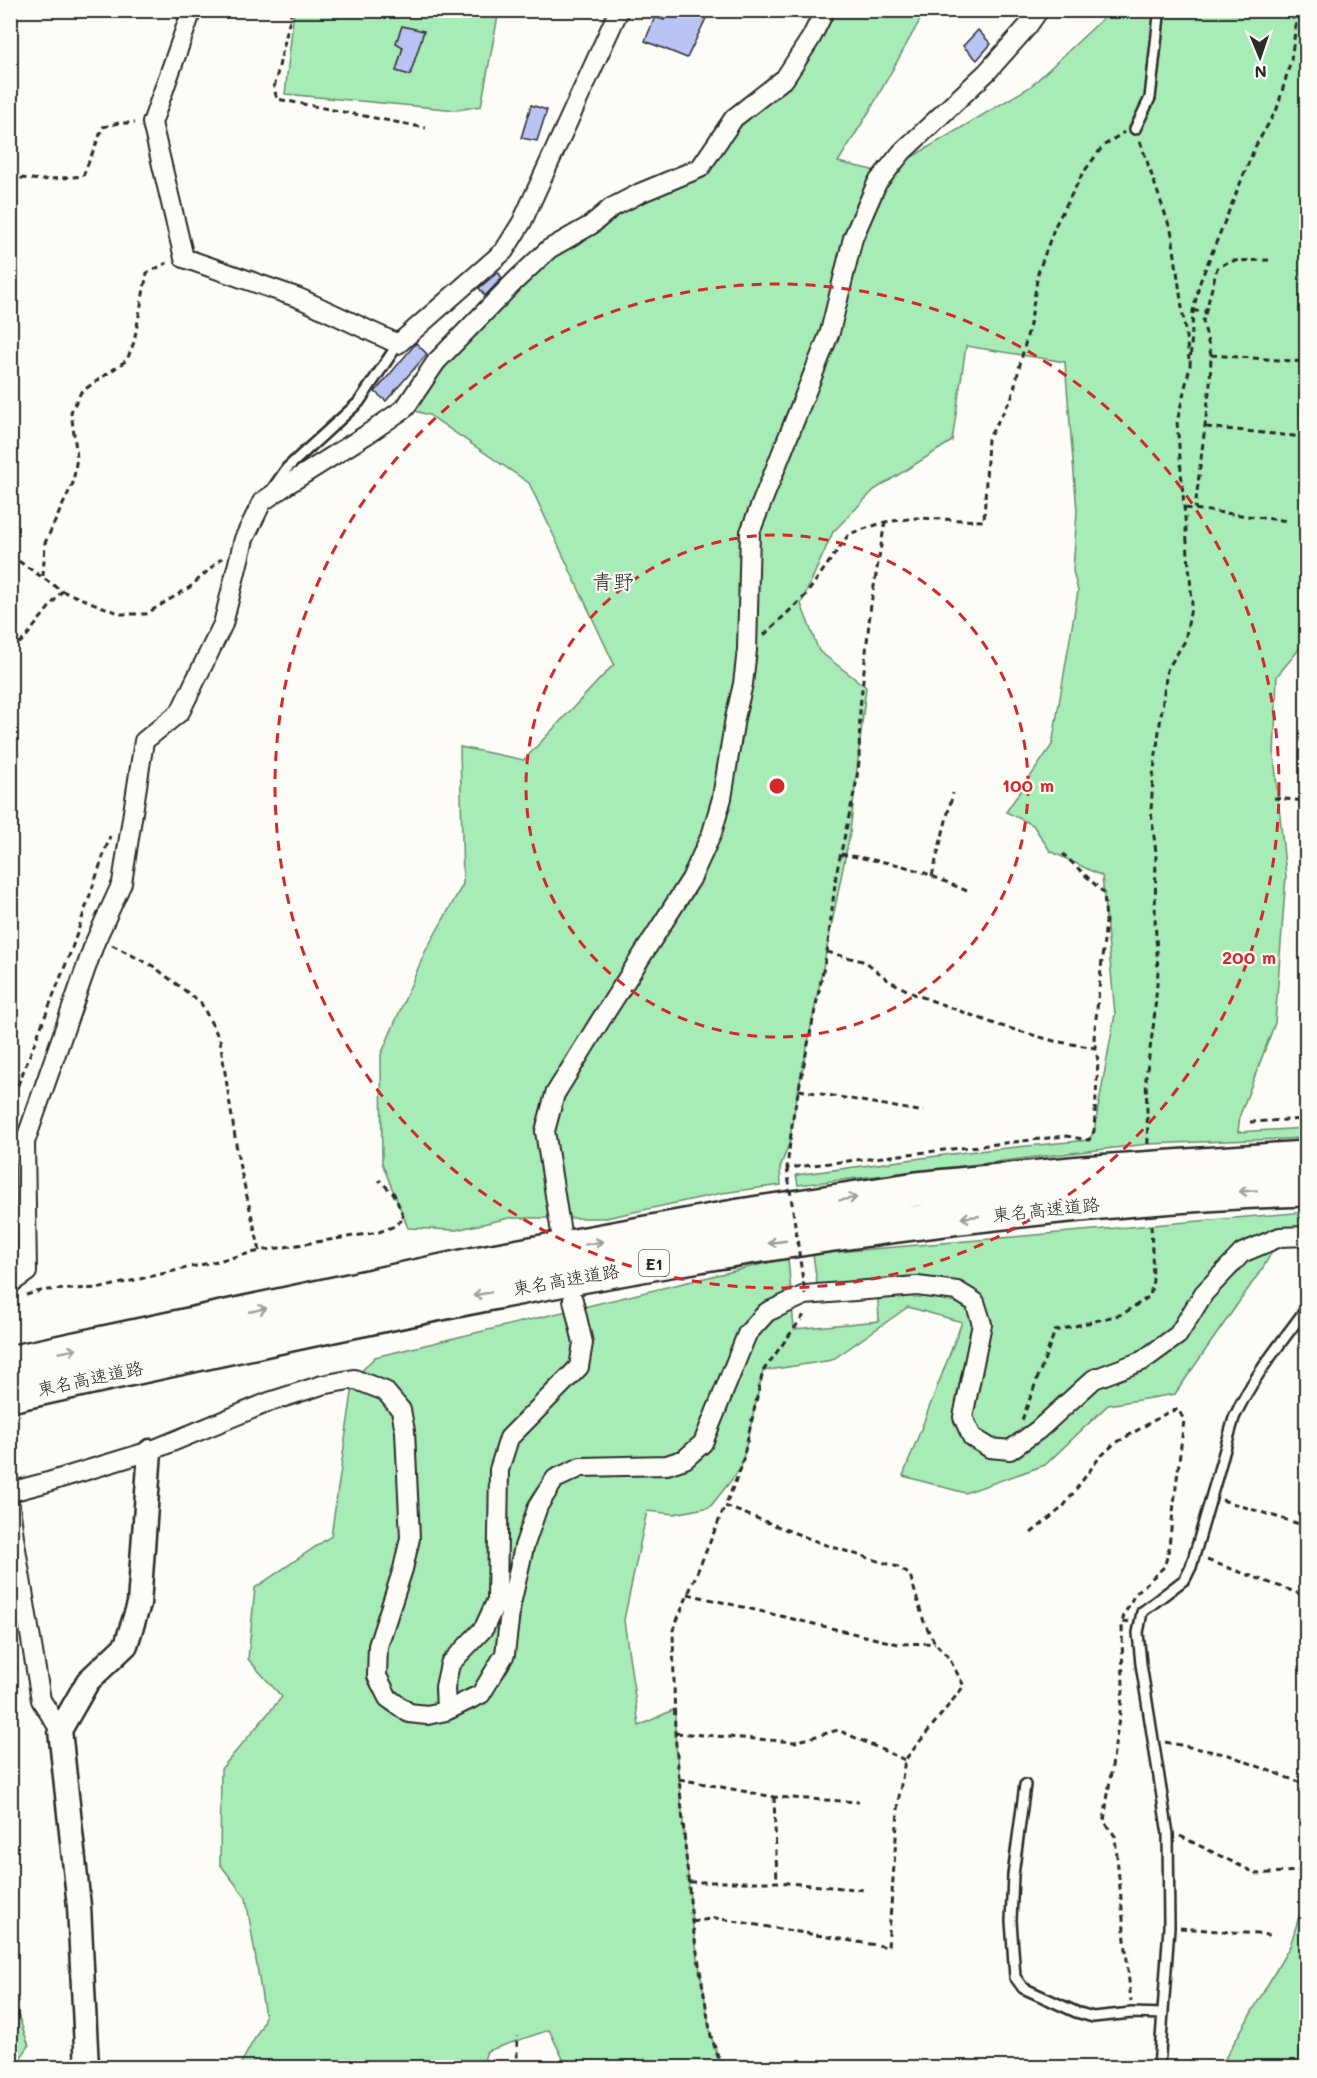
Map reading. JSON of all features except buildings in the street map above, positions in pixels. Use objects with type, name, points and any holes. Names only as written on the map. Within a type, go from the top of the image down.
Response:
[{"type":"highway","name":"東名高速道路","points":[[10,1363],[476,1264],[740,1216],[917,1189],[1082,1173],[1306,1158]]},
{"type":"highway","name":"東名高速道路","points":[[10,1395],[482,1294],[743,1247],[925,1221],[1086,1204],[1260,1190],[1306,1189]]},
{"type":"street","points":[[192,10],[152,123],[184,258],[299,298],[398,344],[504,251],[522,222],[619,10]]},
{"type":"street","points":[[17,1290],[27,1272],[25,1142],[98,937],[122,883],[144,741],[180,712],[223,624],[244,539],[262,502],[405,408],[436,362],[501,294],[549,249],[591,225],[611,208],[700,168],[734,118],[785,78],[811,38],[825,10]]},
{"type":"street","points":[[561,1233],[545,1131],[555,1094],[691,879],[712,833],[722,798],[743,684],[747,650],[750,532],[830,332],[853,238],[877,183],[902,152],[987,72],[1039,10]]},
{"type":"street","points":[[10,1492],[150,1451],[268,1402],[322,1385],[354,1379],[385,1391],[401,1410],[405,1431],[410,1538],[403,1569],[378,1646],[377,1677],[388,1698],[409,1713],[427,1715],[446,1712],[481,1694],[505,1654],[511,1604],[524,1547],[538,1506],[555,1479],[581,1467],[667,1465],[685,1459],[703,1443],[747,1334],[767,1312],[805,1295],[917,1286],[957,1291],[975,1302],[982,1324],[963,1417],[972,1437],[990,1448],[1010,1450],[1038,1430],[1094,1379],[1142,1361],[1178,1335],[1204,1293],[1242,1253],[1280,1237],[1306,1236]]},
{"type":"street","points":[[446,1712],[445,1687],[450,1664],[484,1628],[496,1600],[499,1470],[509,1437],[579,1367],[583,1343],[573,1300]]},
{"type":"street","points":[[60,1730],[88,1681],[126,1645],[139,1604],[150,1451]]},
{"type":"street","points":[[10,1506],[41,1700],[60,1730],[79,1906],[87,2067]]},
{"type":"lane","points":[[1135,129],[1150,98],[1161,10]]},
{"type":"lane","points":[[262,502],[287,468],[359,402],[398,344]]},
{"type":"lane","points":[[1159,2067],[1169,1927],[1168,1834],[1138,1633],[1142,1612],[1185,1579],[1241,1401],[1306,1310]]},
{"type":"lane","points":[[1025,1785],[1013,1875],[1011,1909],[1015,1977],[1023,1988],[1076,2012],[1093,2017],[1132,2013],[1163,2014]]},
{"type":"path","points":[[292,10],[274,88],[278,99],[426,128]]},
{"type":"path","points":[[1148,1144],[1146,1077],[1158,971],[1155,918],[1156,853],[1152,800],[1167,670],[1185,641],[1192,602],[1177,422],[1190,366],[1193,311],[1208,257],[1226,222],[1255,147],[1277,109],[1291,60],[1296,25],[1290,10]]},
{"type":"path","points":[[10,177],[42,180],[83,176],[103,127],[119,123],[152,123]]},
{"type":"path","points":[[747,650],[805,596],[849,534],[885,522],[916,518],[984,520],[987,439],[1012,397],[1031,320],[1038,273],[1055,226],[1083,173],[1103,146],[1120,134],[1135,129],[1172,234],[1190,366]]},
{"type":"path","points":[[43,576],[45,543],[73,483],[77,457],[71,412],[81,392],[127,360],[134,342],[147,273],[172,260],[184,258]]},
{"type":"path","points":[[1195,509],[1201,450],[1206,427],[1211,355],[1203,321],[1217,268],[1230,261],[1269,260]]},
{"type":"path","points":[[1193,311],[1206,311]]},
{"type":"path","points":[[1211,355],[1306,362]]},
{"type":"path","points":[[1206,427],[1303,437]]},
{"type":"path","points":[[1185,508],[1288,521]]},
{"type":"path","points":[[722,2067],[711,2036],[692,1922],[675,1733],[673,1630],[741,1468],[762,1371],[804,1317],[805,1295],[787,1168],[793,1117],[827,952],[836,875],[857,776],[860,708],[871,604],[885,522]]},
{"type":"path","points":[[10,555],[62,591],[121,614],[146,614],[190,587],[244,539]]},
{"type":"path","points":[[10,648],[14,648],[25,638],[62,591]]},
{"type":"path","points":[[933,876],[953,793]]},
{"type":"path","points":[[1274,798],[1306,801]]},
{"type":"path","points":[[10,1105],[70,951],[111,835]]},
{"type":"path","points":[[841,854],[900,865],[967,891]]},
{"type":"path","points":[[787,1168],[1066,1136],[1089,1140],[1094,1131],[1098,1061],[1094,1038],[1106,921],[1104,893],[1063,854]]},
{"type":"path","points":[[98,937],[153,966],[201,1003],[220,1040],[239,1163],[260,1251]]},
{"type":"path","points":[[827,952],[866,962],[888,980],[914,994],[998,1025],[1054,1041],[1096,1048]]},
{"type":"path","points":[[799,1090],[924,1112]]},
{"type":"path","points":[[1250,1122],[1306,1119]]},
{"type":"path","points":[[17,1290],[101,1288],[260,1251],[379,1232],[395,1226],[404,1218],[394,1194],[379,1180]]},
{"type":"path","points":[[1010,1450],[1055,1331],[1123,1314],[1150,1296],[1153,1280],[1151,1223]]},
{"type":"path","points":[[1031,1533],[1063,1507],[1099,1458],[1114,1444],[1165,1414],[1178,1409],[1184,1420],[1168,1554],[1164,1567],[1135,1594],[1122,1623],[1123,1691],[1104,1821],[1114,1836],[1132,2013]]},
{"type":"path","points":[[1211,1496],[1306,1526]]},
{"type":"path","points":[[692,1922],[715,1918],[888,1947],[899,1797],[905,1760],[963,1686],[950,1658],[935,1643],[924,1622],[910,1575],[898,1567],[826,1545],[725,1506]]},
{"type":"path","points":[[1194,1556],[1306,1596]]},
{"type":"path","points":[[687,1593],[897,1644],[935,1643]]},
{"type":"path","points":[[1122,1623],[1142,1612]]},
{"type":"path","points":[[675,1733],[795,1742],[838,1730],[905,1760]]},
{"type":"path","points":[[1154,1740],[1229,1755],[1306,1785]]},
{"type":"path","points":[[680,1779],[774,1797],[859,1802]]},
{"type":"path","points":[[774,1797],[777,1882]]},
{"type":"path","points":[[1168,1834],[1178,1835],[1257,1874],[1298,1871]]},
{"type":"path","points":[[689,1882],[777,1882],[865,1890]]},
{"type":"path","points":[[1169,1927],[1271,1935]]},
{"type":"path","points":[[517,2036],[517,2067]]},
{"type":"green space","points":[[294,11],[499,11],[481,106],[457,110],[285,94]]},
{"type":"green space","points":[[829,11],[925,11],[838,162],[885,173],[1030,87],[1111,11],[1306,11],[1306,641],[1277,676],[1274,756],[1286,876],[1275,1023],[1240,1115],[1238,1132],[1306,1128],[1306,1138],[1148,1144],[798,1185],[796,1175],[967,1152],[1089,1140],[1094,1131],[1115,1014],[1102,876],[1050,851],[1033,825],[1006,812],[1052,745],[1078,591],[1073,571],[1077,511],[1065,362],[966,346],[952,441],[874,490],[833,532],[801,604],[819,651],[866,687],[850,833],[790,1141],[780,1168],[781,1185],[722,1193],[606,1218],[509,1218],[456,1230],[408,1228],[382,1163],[381,1055],[425,952],[463,884],[460,747],[524,760],[614,664],[529,483],[429,415],[405,408],[533,258],[700,168],[734,118],[785,78]]},
{"type":"green space","points":[[1306,1212],[1306,1228],[1280,1237],[1264,1266],[1175,1394],[1108,1405],[1045,1465],[965,1493],[903,1476],[962,1322],[908,1307],[832,1360],[763,1371],[741,1468],[710,1507],[674,1514],[647,1511],[624,1620],[639,1726],[675,1709],[675,1733],[692,1922],[711,2036],[722,2067],[567,2067],[549,2030],[487,2051],[482,2067],[239,2067],[265,2016],[246,1898],[220,1864],[221,1769],[282,1697],[248,1659],[255,1588],[331,1536],[354,1379],[375,1357],[788,1258],[794,1329],[879,1321],[877,1280],[817,1284],[813,1254]]},
{"type":"green space","points":[[1306,1894],[1306,2067],[1220,2067],[1290,1946]]},
{"type":"green space","points":[[11,1995],[29,2046],[14,2067],[11,2067]]},
{"type":"district","name":"青野","points":[[613,580]]}]
